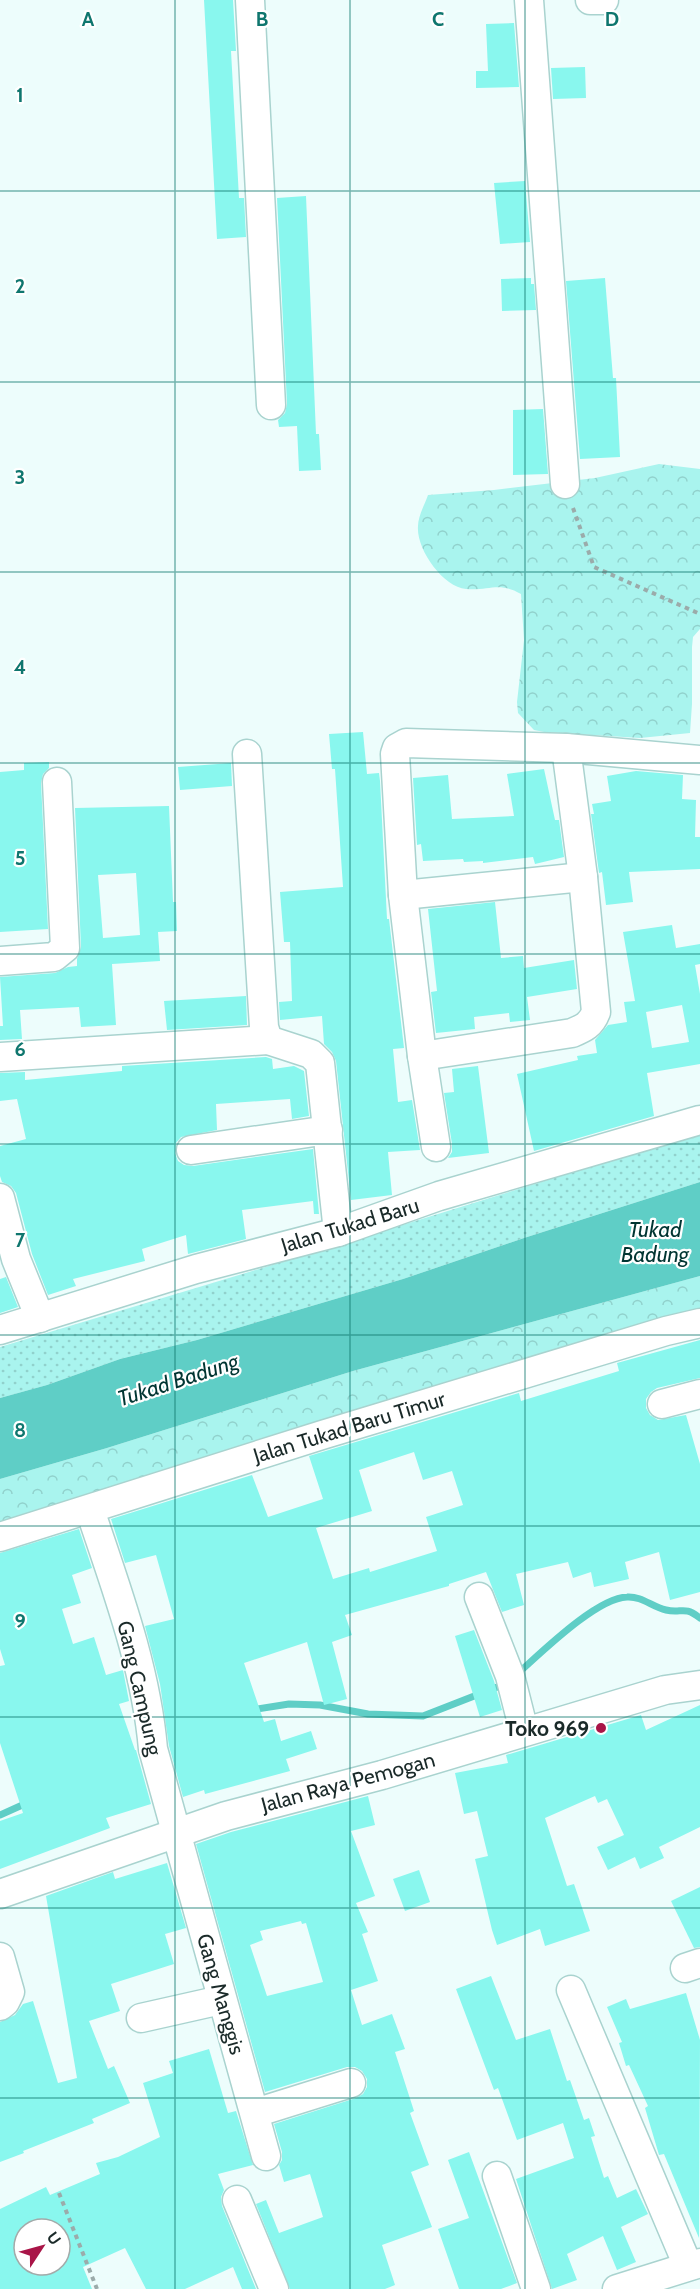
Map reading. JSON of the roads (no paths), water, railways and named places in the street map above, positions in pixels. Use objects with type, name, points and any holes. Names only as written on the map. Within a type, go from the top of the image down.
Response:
[{"type":"street","points":[[250,0],[271,405]]},
{"type":"street","points":[[529,0],[566,484]]},
{"type":"street","points":[[590,0],[604,0]]},
{"type":"street","points":[[436,1147],[422,1056],[403,894],[395,754],[397,748],[406,743],[566,748],[700,760]]},
{"type":"street","points":[[422,1056],[572,1033],[588,1026],[596,1012],[583,877],[566,748]]},
{"type":"street","points":[[247,754],[264,1027],[268,1040]]},
{"type":"street","points":[[0,962],[54,957],[65,948],[57,782]]},
{"type":"street","points":[[403,894],[583,877]]},
{"type":"street","points":[[0,1057],[268,1040],[311,1054],[320,1062],[338,1232]]},
{"type":"street","name":"Jalan Tukad Baru","points":[[0,1330],[196,1269],[338,1232],[439,1196],[700,1120]]},
{"type":"street","points":[[191,1150],[328,1130]]},
{"type":"street","points":[[0,1198],[16,1259],[40,1318]]},
{"type":"street","name":"Jalan Tukad Baru Timur","points":[[0,1537],[322,1435],[666,1331],[700,1323]]},
{"type":"street","points":[[662,1404],[700,1394]]},
{"type":"street","name":"Gang Campung","points":[[90,1510],[122,1608],[150,1711],[153,1749],[177,1832]]},
{"type":"street","points":[[479,1597],[510,1676],[522,1720]]},
{"type":"street","name":"Jalan Raya Pemogan","points":[[0,1894],[226,1816],[382,1775],[522,1720],[665,1690],[700,1685]]},
{"type":"street","name":"Gang Manggis","points":[[177,1832],[221,2000],[266,2156]]},
{"type":"street","points":[[0,1957],[10,1992],[0,2006]]},
{"type":"street","points":[[572,1990],[694,2265],[617,2289]]},
{"type":"street","points":[[141,2018],[221,2000]]},
{"type":"street","points":[[255,2113],[351,2083]]},
{"type":"street","points":[[497,2176],[536,2289]]},
{"type":"street","points":[[237,2200],[274,2289]]},
{"type":"water","name":"Tukad Badung","points":[[700,1182],[700,1276],[353,1371],[0,1479],[0,1398],[47,1385],[120,1359],[197,1340],[403,1279]]},
{"type":"waterway","points":[[516,1675],[569,1628],[614,1600],[627,1597],[637,1598],[656,1607],[671,1611],[686,1611],[700,1618]]},
{"type":"waterway","points":[[251,1710],[289,1704],[320,1705],[368,1714],[423,1716],[505,1684]]},
{"type":"waterway","points":[[0,1815],[29,1802]]},
{"type":"place","name":"Toko 969","points":[[601,1728]]}]
